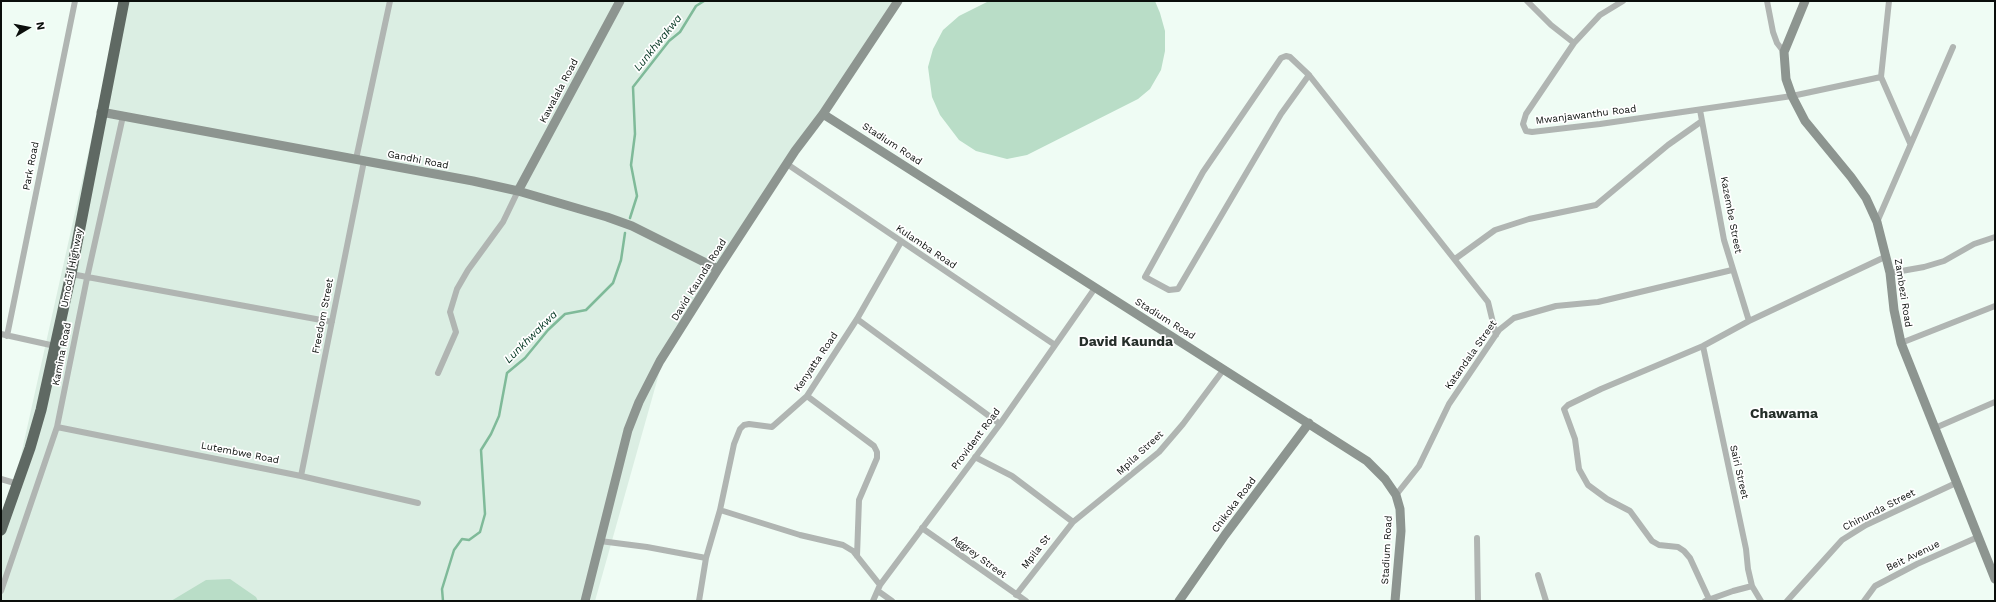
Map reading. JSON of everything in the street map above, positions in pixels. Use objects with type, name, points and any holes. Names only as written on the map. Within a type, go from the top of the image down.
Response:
[{"type":"highway","name":"Umodzi Highway","points":[[1,530],[18,484],[41,410],[56,346],[124,1]]},
{"type":"street","name":"Park Road","points":[[4,335],[75,1]]},
{"type":"street","name":"Freedom Street","points":[[302,476],[332,322],[360,160],[390,1]]},
{"type":"street","name":"Kawalala Road","points":[[518,191],[620,1]]},
{"type":"street","name":"David Kaunda Road","points":[[585,601],[628,430],[639,402],[660,361],[787,164],[823,114],[898,1]]},
{"type":"street","points":[[1528,1],[1551,25],[1574,43]]},
{"type":"street","name":"Mwanjawanthu Road","points":[[1623,1],[1600,14],[1574,43],[1526,114],[1523,124],[1526,131],[1555,129],[1700,110],[1792,96],[1881,77]]},
{"type":"street","points":[[1767,1],[1773,32],[1777,43],[1784,52]]},
{"type":"street","name":"Zambezi Road","points":[[1805,1],[1784,52],[1786,79],[1792,96],[1805,121],[1852,177],[1877,222],[1887,256],[1894,310],[1901,343],[1995,579]]},
{"type":"street","points":[[1889,1],[1881,77],[1910,143]]},
{"type":"street","points":[[1877,222],[1910,143],[1953,47]]},
{"type":"street","points":[[1309,75],[1281,114],[1178,289],[1169,290],[1145,278],[1203,172],[1281,58],[1290,56],[1309,75],[1488,302],[1496,335]]},
{"type":"street","name":"Kazembe Street","points":[[1700,110],[1724,240],[1749,322]]},
{"type":"street","name":"Gandhi Road","points":[[101,112],[518,191],[607,217],[632,226],[718,269]]},
{"type":"street","name":"Stadium Road","points":[[823,114],[1367,461],[1385,479],[1396,495],[1400,509],[1401,531],[1395,601]]},
{"type":"street","name":"Kamina Road","points":[[1,590],[58,427],[87,278],[123,116]]},
{"type":"street","points":[[1455,259],[1495,230],[1529,219],[1596,205],[1668,145],[1702,121]]},
{"type":"street","name":"Kulamba Road","points":[[787,164],[1055,345]]},
{"type":"street","points":[[438,373],[456,332],[450,312],[457,289],[468,270],[503,222],[518,191]]},
{"type":"street","points":[[1890,273],[1924,267],[1944,261],[1974,244],[1995,237]]},
{"type":"street","name":"Kenyatta Road","points":[[699,601],[706,558],[720,510],[734,444],[740,429],[749,424],[772,427],[807,396],[857,319],[901,242]]},
{"type":"street","points":[[1752,586],[1707,600],[1690,558],[1684,551],[1678,547],[1652,541],[1630,511],[1607,499],[1588,485],[1579,469],[1575,439],[1564,410],[1568,405],[1600,389],[1702,346],[1887,256]]},
{"type":"street","name":"Katandala Street","points":[[1396,495],[1419,466],[1449,404],[1505,323],[1514,318],[1556,306],[1598,302],[1732,270]]},
{"type":"street","points":[[71,274],[332,322]]},
{"type":"street","name":"Provident Road","points":[[873,601],[879,588],[1000,424],[1095,288]]},
{"type":"street","points":[[1901,343],[1995,306]]},
{"type":"street","points":[[857,319],[1000,424]]},
{"type":"street","points":[[4,335],[56,346]]},
{"type":"street","name":"Sairi Street","points":[[1702,346],[1752,586],[1761,601]]},
{"type":"street","name":"Mpila Street","points":[[1073,522],[1129,478],[1159,452],[1183,424],[1224,369]]},
{"type":"street","points":[[807,396],[874,446],[877,452],[877,458],[859,500],[857,556]]},
{"type":"street","points":[[1935,428],[1995,402]]},
{"type":"street","name":"Chikoka Road","points":[[1179,601],[1225,535],[1309,423]]},
{"type":"street","name":"Lutembwe Road","points":[[58,427],[302,476],[418,503]]},
{"type":"street","points":[[975,457],[1012,476],[1073,522]]},
{"type":"street","points":[[1,479],[18,484]]},
{"type":"street","name":"Chinunda Street","points":[[1787,601],[1842,540],[1866,525],[1956,483]]},
{"type":"street","points":[[720,510],[800,535],[843,545],[857,556],[879,588],[892,601]]},
{"type":"street","name":"Mpila St","points":[[1016,595],[1073,522]]},
{"type":"street","name":"Aggrey Street","points":[[922,528],[1026,601]]},
{"type":"street","name":"Beit Avenue","points":[[1864,601],[1875,586],[1880,583],[1978,537]]},
{"type":"street","points":[[1477,538],[1478,601]]},
{"type":"street","points":[[600,541],[647,547],[706,558]]},
{"type":"street","points":[[1538,575],[1546,601]]},
{"type":"shaded area","points":[[122,1],[893,1],[662,363],[595,601],[1,601],[1,519],[15,482]]},
{"type":"green space","points":[[989,1],[1155,1],[1165,31],[1165,51],[1161,70],[1150,89],[1138,99],[1027,155],[1007,159],[976,151],[959,140],[940,115],[932,97],[928,67],[933,49],[943,30],[959,16]]},
{"type":"green space","points":[[230,579],[256,597],[258,601],[171,601],[206,580]]},
{"type":"waterway","name":"Lunkhwakwa","points":[[630,218],[637,196],[631,165],[635,134],[633,87],[669,41],[680,32],[696,6],[704,1]]},
{"type":"waterway","name":"Lunkhwakwa","points":[[443,601],[442,589],[454,550],[462,539],[469,540],[480,532],[485,514],[481,450],[491,434],[499,416],[507,373],[525,358],[548,330],[565,314],[586,310],[613,283],[621,260],[625,233]]},
{"type":"district","name":"David Kaunda","points":[[1126,342]]},
{"type":"district","name":"Chawama","points":[[1784,414]]}]
